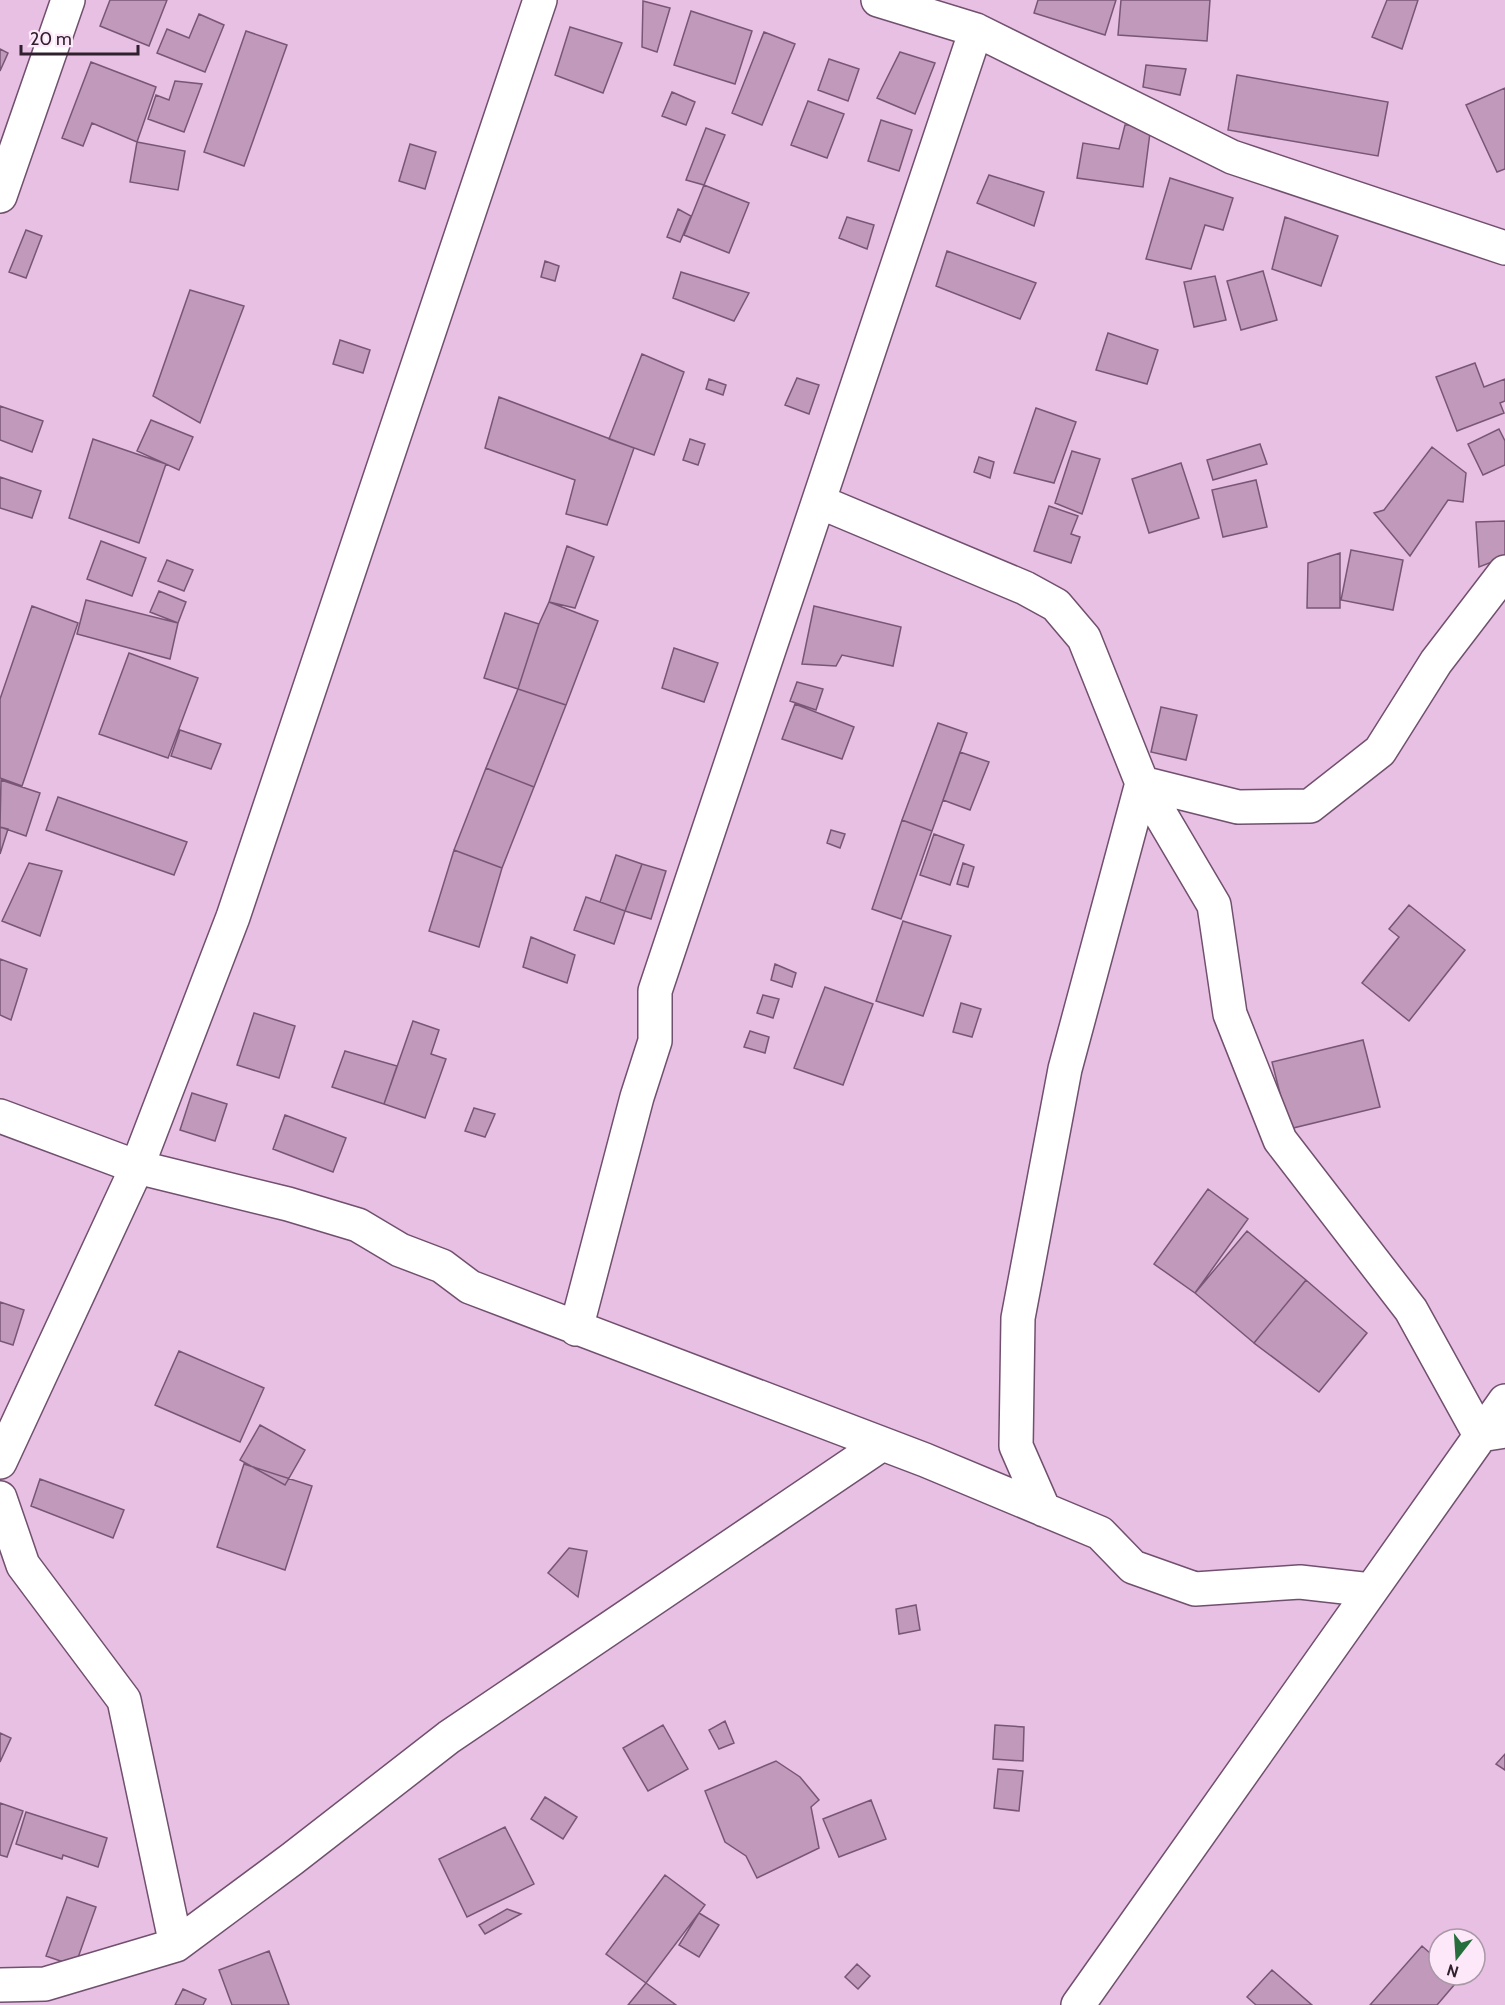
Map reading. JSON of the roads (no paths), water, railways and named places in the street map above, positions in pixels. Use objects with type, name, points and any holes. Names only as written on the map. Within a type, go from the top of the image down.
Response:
[{"type":"street","points":[[0,196],[68,0]]},
{"type":"street","points":[[0,1462],[137,1167],[233,917],[540,0]]},
{"type":"street","points":[[878,0],[976,30],[1232,157],[1505,248]]},
{"type":"street","points":[[576,1329],[637,1097],[655,1041],[655,991],[976,30]]},
{"type":"street","points":[[820,501],[1025,588],[1056,605],[1084,638],[1142,783],[1214,905],[1230,1014],[1280,1140],[1412,1310],[1493,1433]]},
{"type":"street","points":[[1142,783],[1238,807],[1310,806],[1380,751],[1436,662],[1505,572]]},
{"type":"street","points":[[1044,1510],[1016,1446],[1018,1318],[1065,1069],[1142,783]]},
{"type":"street","points":[[0,1116],[137,1167],[288,1204],[358,1225],[400,1250],[442,1266],[470,1287],[882,1444],[1100,1533],[1133,1566],[1196,1589],[1300,1582],[1371,1590]]},
{"type":"street","points":[[1078,2005],[1371,1590],[1493,1433],[1505,1401]]},
{"type":"street","points":[[0,1985],[45,1984],[176,1945],[292,1859],[448,1737],[882,1444]]},
{"type":"street","points":[[0,1498],[11,1561],[124,1700],[176,1945]]}]
